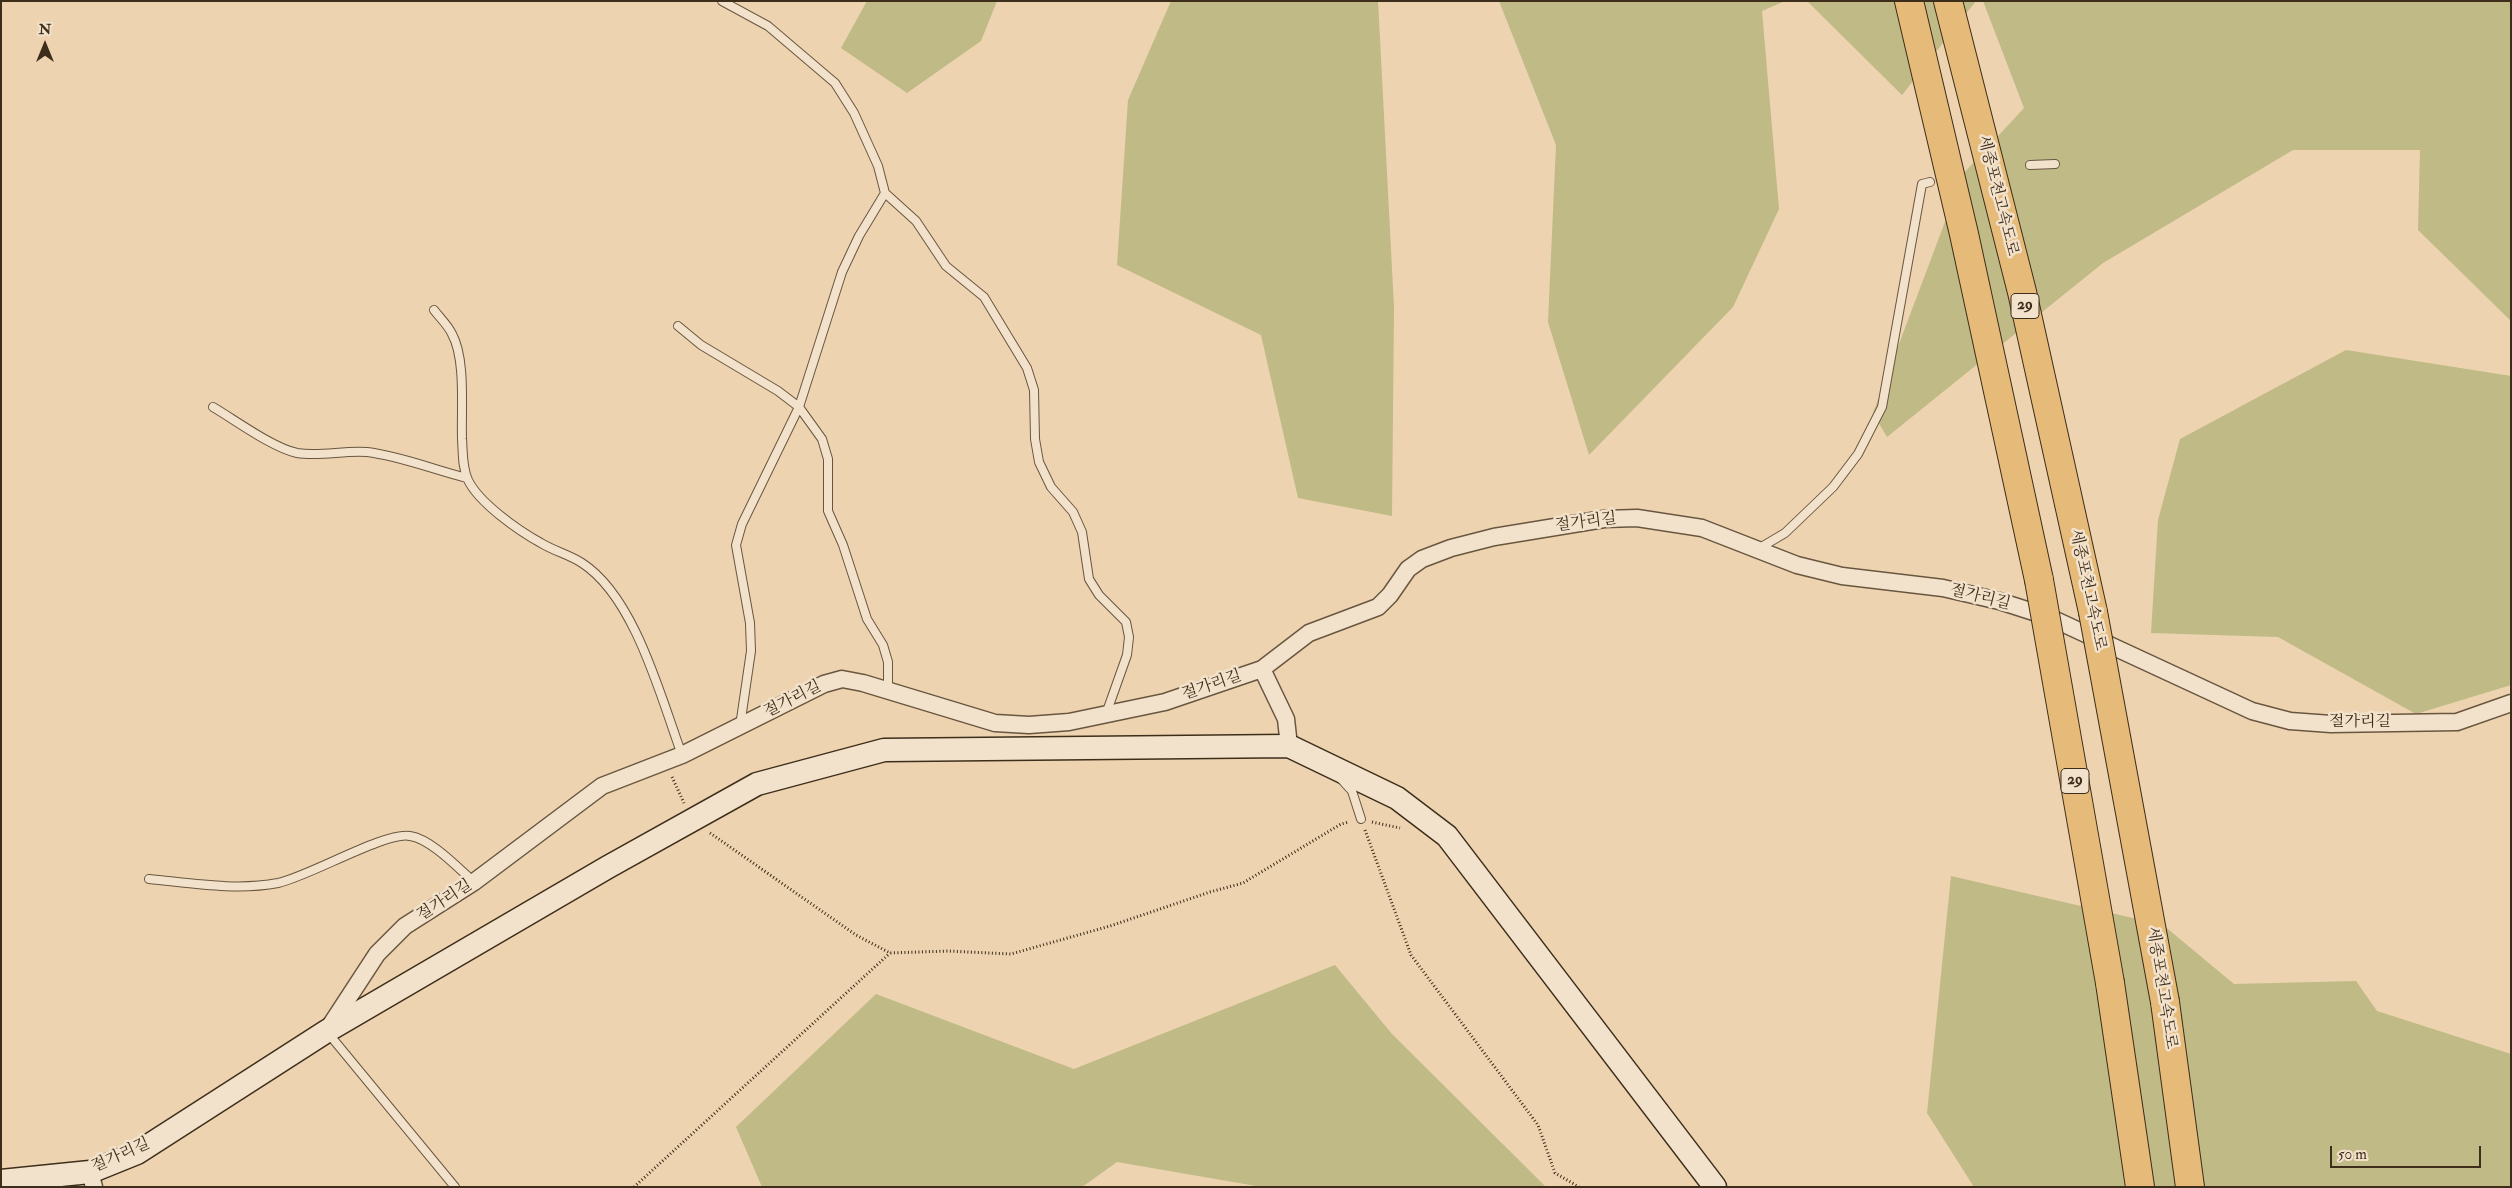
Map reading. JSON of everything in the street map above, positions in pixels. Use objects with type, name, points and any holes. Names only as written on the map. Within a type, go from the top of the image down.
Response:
[{"type":"highway","name":"29","points":[[1909,1],[1964,234],[2039,580],[2110,983],[2140,1187]]},
{"type":"highway","name":"세종포천고속도로","points":[[1948,1],[2022,292],[2093,612],[2165,1002],[2190,1187]]},
{"type":"street","name":"절가리길","points":[[1,1182],[92,1179],[137,1153],[326,1031],[376,954],[405,926],[474,882],[602,786],[682,755],[740,728],[824,684],[842,679],[888,689],[995,723],[1029,725],[1069,722],[1165,702],[1262,669],[1310,633],[1378,607],[1390,596],[1408,569],[1422,558],[1494,537],[1604,519],[1637,518],[1702,528],[1796,565],[1842,576],[1943,588],[2049,617],[2252,710],[2290,721],[2331,724],[2457,722],[2511,703]]},
{"type":"street","points":[[1262,669],[1286,719],[1289,746]]},
{"type":"street","points":[[326,1031],[757,784],[884,750],[1289,746],[1397,798],[1447,836],[1715,1187]]},
{"type":"lane","points":[[722,1],[768,26],[835,83],[854,113],[878,166],[885,193],[916,221],[946,266],[984,298],[1027,368],[1034,390],[1035,439],[1039,462],[1050,487],[1073,512],[1082,532],[1089,579],[1100,596],[1126,622],[1129,637],[1127,655],[1106,714]]},
{"type":"lane","points":[[2030,165],[2055,164]]},
{"type":"lane","points":[[1756,550],[1785,533],[1833,487],[1858,454],[1882,407],[1922,184],[1930,182]]},
{"type":"lane","points":[[740,728],[752,652],[750,623],[736,545],[742,524],[798,407],[842,272],[859,236],[885,193]]},
{"type":"lane","points":[[434,310],[453,335],[460,360],[463,460],[467,478],[475,491],[520,530],[542,544],[583,563],[606,586],[628,615],[640,641],[682,755]]},
{"type":"lane","points":[[678,326],[701,346],[778,391],[798,407],[822,439],[828,458],[828,510],[843,545],[866,619],[883,645],[888,662],[888,689]]},
{"type":"lane","points":[[213,407],[278,445],[296,452],[319,454],[364,452],[388,455],[467,478]]},
{"type":"lane","points":[[1329,766],[1352,791],[1361,819]]},
{"type":"lane","points":[[149,879],[251,887],[270,884],[310,873],[389,838],[409,835],[425,841],[474,882]]},
{"type":"lane","points":[[326,1031],[455,1187]]},
{"type":"path","points":[[666,762],[692,821],[856,935],[890,953],[1011,954],[1092,931],[1243,883],[1341,824],[1361,819],[1408,829]]},
{"type":"path","points":[[1361,819],[1411,956],[1538,1125],[1555,1173],[1579,1187]]},
{"type":"path","points":[[634,1187],[890,953]]},
{"type":"shaded area","points":[[867,1],[997,1],[981,41],[907,93],[841,48]]},
{"type":"shaded area","points":[[1171,1],[1378,1],[1394,307],[1392,516],[1298,498],[1261,335],[1117,265],[1128,100]]},
{"type":"shaded area","points":[[1499,1],[1785,1],[1762,11],[1779,209],[1733,307],[1589,455],[1548,322],[1556,145]]},
{"type":"shaded area","points":[[1807,1],[1976,1],[1902,95]]},
{"type":"shaded area","points":[[1983,1],[2511,1],[2511,321],[2418,230],[2420,150],[2293,150],[2103,263],[1887,437],[1873,413],[1963,174],[2024,108]]},
{"type":"shaded area","points":[[2346,350],[2511,376],[2511,685],[2416,714],[2278,637],[2151,633],[2158,520],[2180,439]]},
{"type":"shaded area","points":[[1951,876],[2163,925],[2234,984],[2356,981],[2377,1011],[2511,1054],[2511,1187],[1974,1187],[1927,1113]]},
{"type":"shaded area","points":[[1335,965],[1392,1034],[1546,1187],[1262,1187],[1117,1162],[1082,1187],[762,1187],[736,1127],[876,994],[1074,1069]]}]
